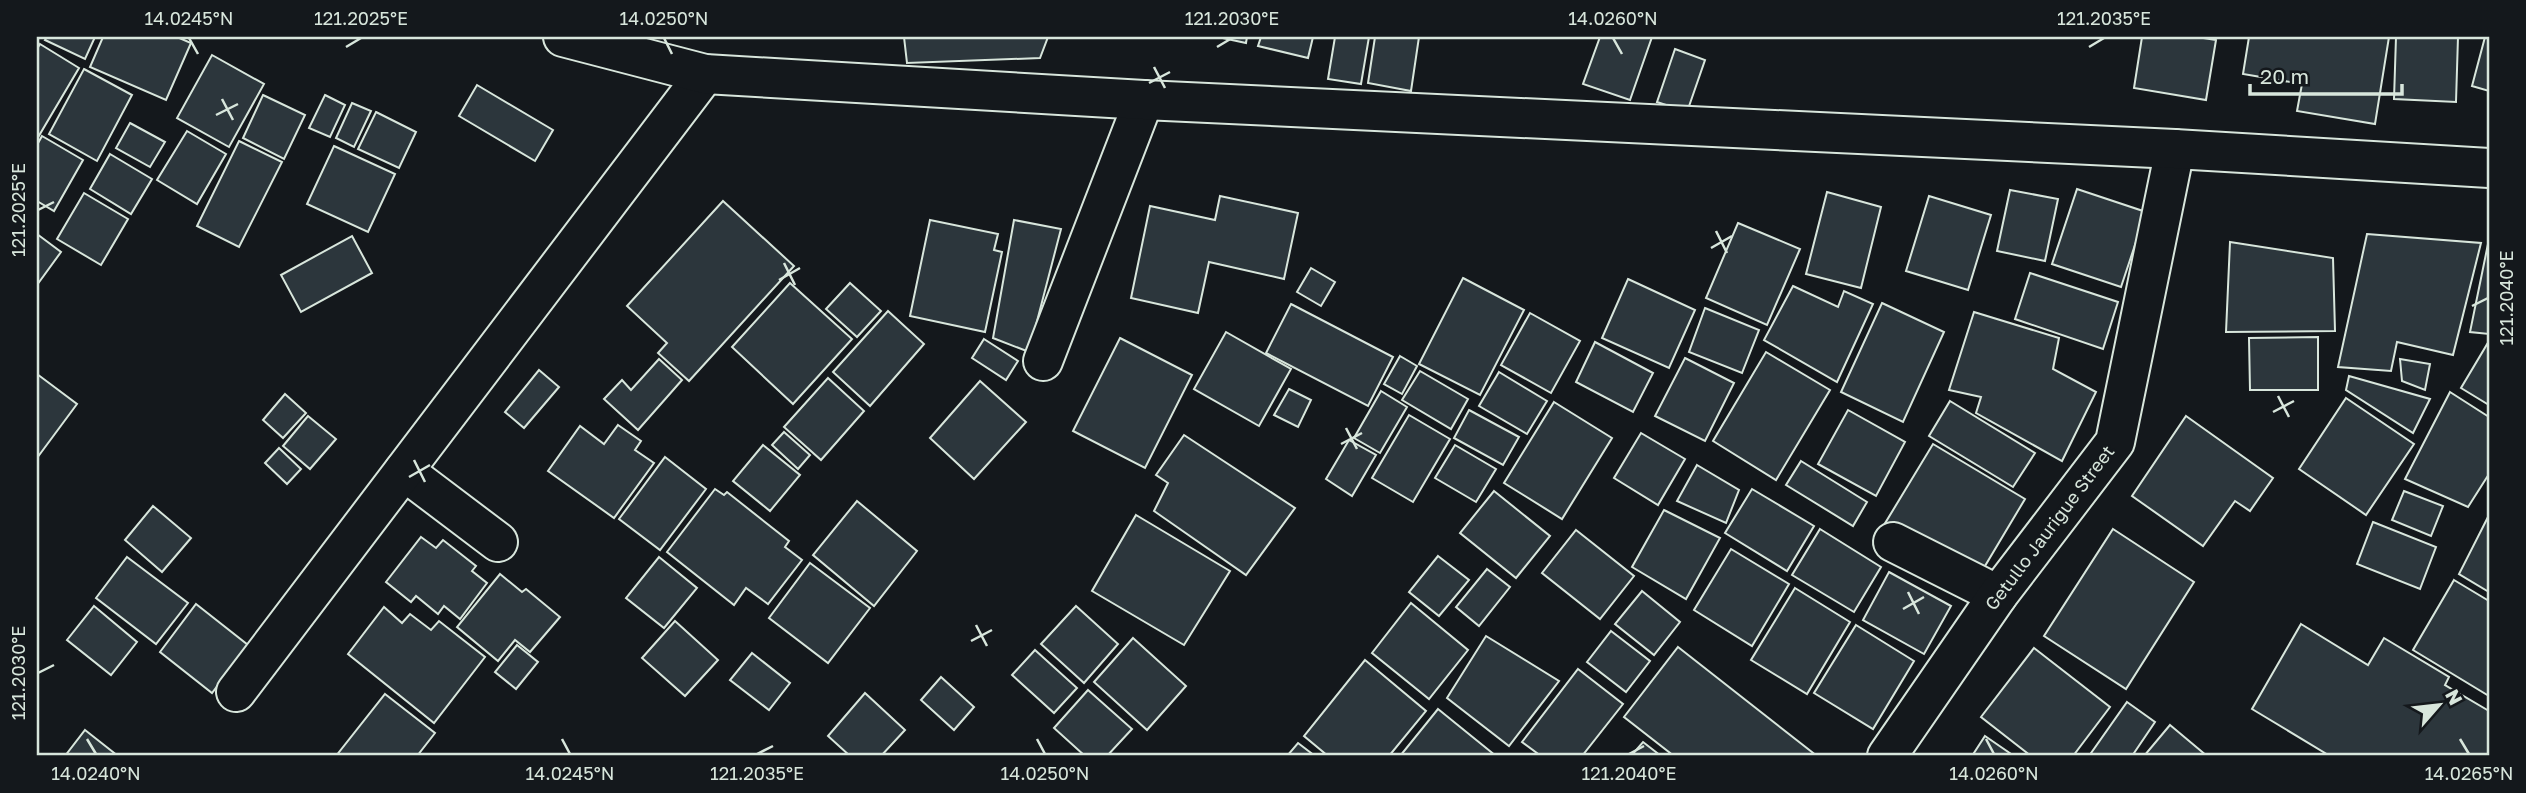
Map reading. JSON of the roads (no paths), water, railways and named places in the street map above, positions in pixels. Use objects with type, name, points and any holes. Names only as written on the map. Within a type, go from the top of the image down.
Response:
[{"type":"main road","points":[[563,37],[705,74],[1144,100],[2175,149],[2489,168]]},
{"type":"main road","points":[[236,692],[705,74]]},
{"type":"main road","points":[[1043,361],[1144,100]]},
{"type":"main road","name":"Getullo Jaurigue Street","points":[[1887,756],[1998,595],[2115,442],[2175,149]]},
{"type":"main road","points":[[404,471],[498,542]]},
{"type":"main road","points":[[1893,542],[1998,595]]}]
